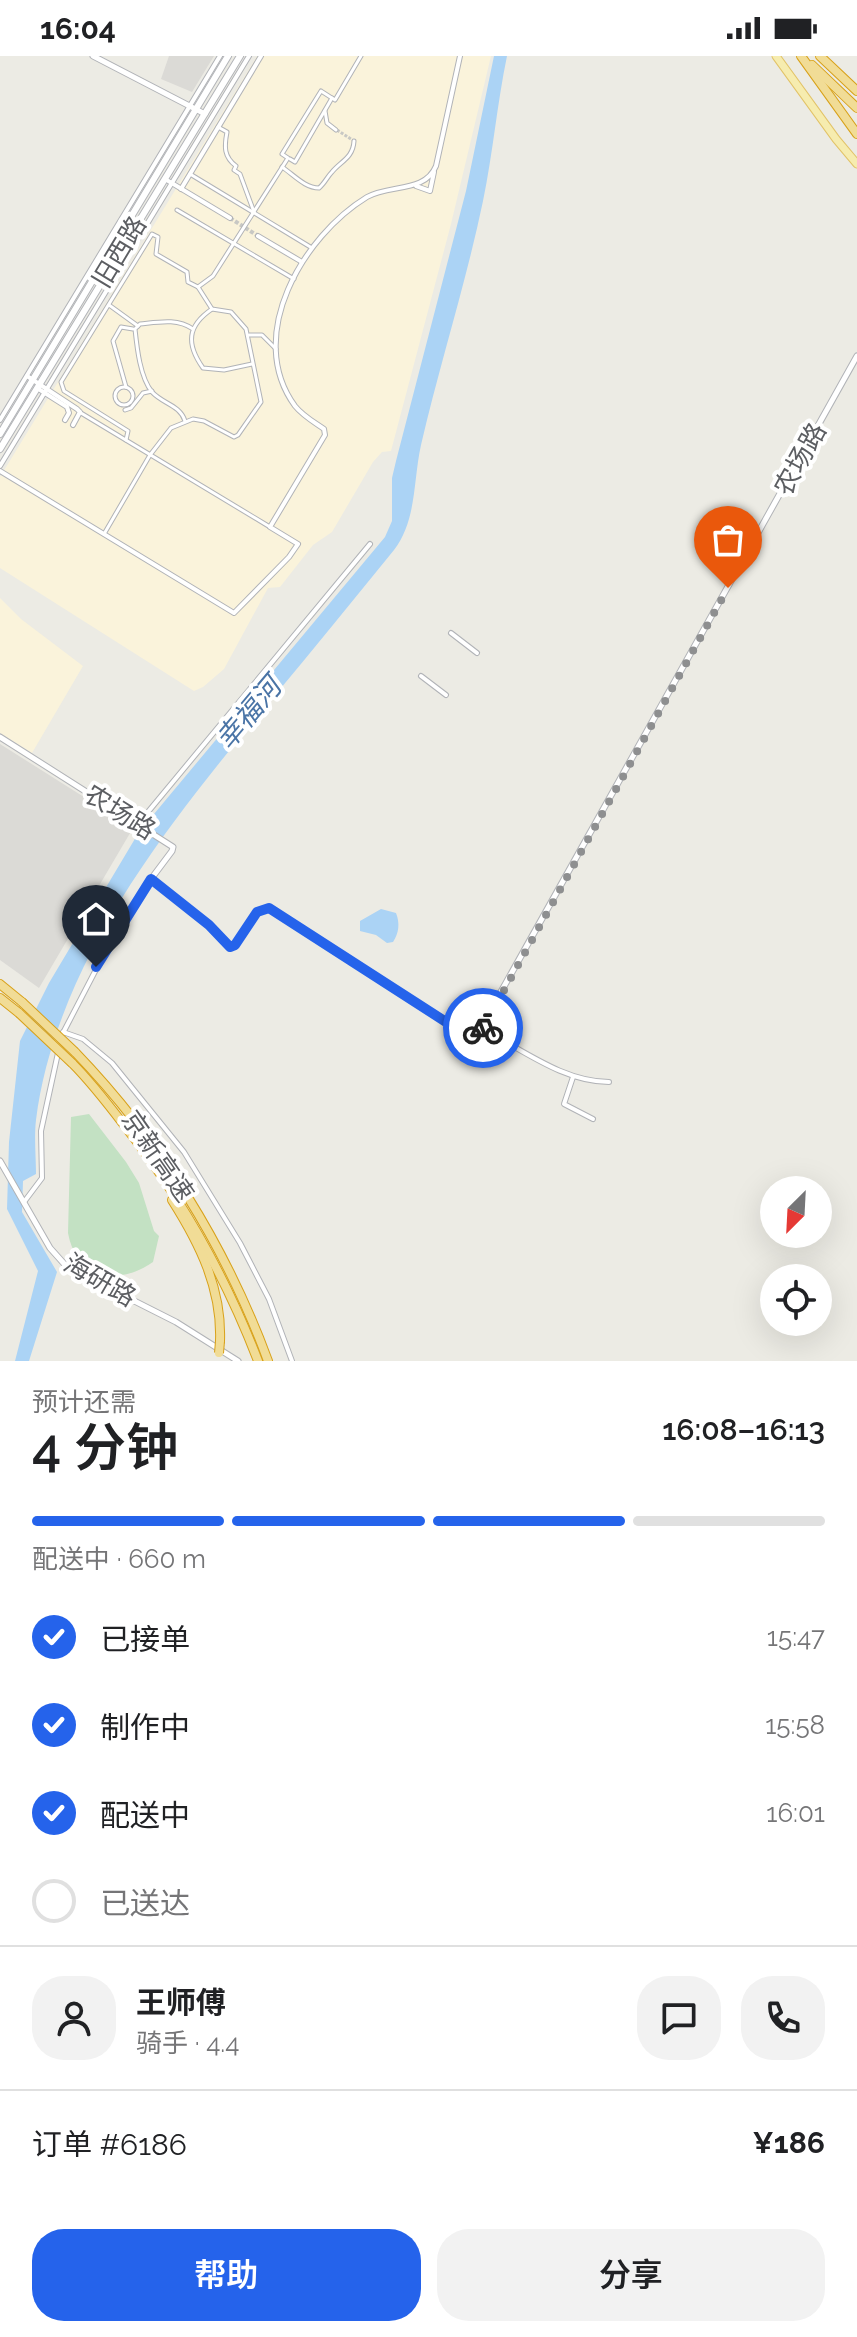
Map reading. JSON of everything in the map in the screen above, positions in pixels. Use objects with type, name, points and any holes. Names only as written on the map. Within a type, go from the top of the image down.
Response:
[{"type":"highway","points":[[802,56],[857,108]]},
{"type":"highway","points":[[802,56],[857,134]]},
{"type":"highway","points":[[820,56],[857,91]]},
{"type":"highway","name":"京新高速","points":[[0,984],[75,1052],[119,1101],[192,1203],[217,1248],[269,1361]]},
{"type":"highway","name":"京新高速","points":[[0,998],[72,1063],[150,1157],[209,1251],[236,1305],[257,1360]]},
{"type":"highway","points":[[150,1157],[158,1179],[190,1228],[211,1275],[220,1309],[218,1357]]},
{"type":"main road","name":"旧西路","points":[[0,434],[5,419],[193,107],[228,56]]},
{"type":"main road","name":"旧西路","points":[[0,449],[5,419],[43,389],[240,56]]},
{"type":"main road","points":[[776,56],[857,164]]},
{"type":"street","points":[[93,56],[206,114]]},
{"type":"street","points":[[193,107],[220,56]]},
{"type":"street","points":[[29,380],[43,389],[80,412],[150,455],[298,544],[234,613],[0,469],[43,389],[173,184],[249,56]]},
{"type":"street","points":[[181,189],[261,56]]},
{"type":"street","points":[[332,98],[295,162],[282,154],[321,91],[332,98],[335,100],[361,56]]},
{"type":"street","points":[[414,185],[430,191],[460,56]]},
{"type":"street","points":[[325,111],[327,123],[336,130]]},
{"type":"street","points":[[218,127],[227,132],[225,152],[228,160],[236,166],[234,170],[240,174],[241,184],[254,212]]},
{"type":"street","points":[[282,167],[303,183],[319,188],[333,169],[345,162],[353,150],[354,141]]},
{"type":"street","points":[[198,287],[213,276],[288,158]]},
{"type":"street","points":[[270,527],[325,432],[299,411],[287,393],[277,368],[276,349],[283,306],[294,279],[312,248],[340,216],[378,191],[414,185],[430,177],[435,168]]},
{"type":"street","points":[[190,174],[312,248]]},
{"type":"street","points":[[165,179],[230,218]]},
{"type":"street","points":[[177,210],[294,279]]},
{"type":"street","points":[[104,534],[150,455],[171,428],[185,421],[204,421],[226,435],[238,435],[261,402],[248,335],[241,321],[231,312],[212,309],[198,287],[188,282],[187,272],[156,254],[158,237],[152,234],[60,386],[128,431],[126,440]]},
{"type":"street","points":[[258,236],[302,262]]},
{"type":"street","points":[[108,304],[136,328],[145,381],[152,391],[182,412],[185,421]]},
{"type":"street","points":[[212,309],[193,329],[190,344],[203,368],[224,370],[252,364]]},
{"type":"street","points":[[132,404],[133,394],[126,387],[113,341],[121,327],[136,328],[140,324],[168,321],[183,322],[193,329]]},
{"type":"street","points":[[248,335],[262,335],[276,349]]},
{"type":"street","name":"农场路","points":[[0,737],[173,847],[151,879],[209,925],[230,947],[235,945],[257,912],[269,908],[474,1040],[857,356]]},
{"type":"street","points":[[126,387],[116,391],[115,399],[121,405],[132,404]]},
{"type":"street","points":[[43,389],[67,407],[69,413],[65,420]]},
{"type":"street","points":[[125,410],[131,408],[143,393],[152,391]]},
{"type":"street","points":[[73,425],[80,412]]},
{"type":"street","points":[[139,825],[370,544]]},
{"type":"street","points":[[451,633],[477,653]]},
{"type":"street","points":[[421,676],[446,695]]},
{"type":"street","points":[[22,1199],[42,1178],[41,1131],[63,1032],[115,933],[151,879]]},
{"type":"street","points":[[482,1029],[573,1077],[589,1082],[609,1082]]},
{"type":"street","points":[[63,1032],[83,1039],[112,1063],[184,1152],[240,1243],[269,1299],[292,1361]]},
{"type":"street","points":[[573,1077],[564,1104],[593,1119]]},
{"type":"street","name":"海研路","points":[[0,1161],[50,1248],[67,1267],[176,1322],[238,1361]]},
{"type":"shaded area","points":[[169,56],[214,56],[192,92],[161,79]]},
{"type":"shaded area","points":[[257,56],[491,56],[451,224],[391,451],[382,452],[373,462],[332,532],[313,545],[280,587],[268,588],[224,669],[194,691],[0,568],[0,477]]},
{"type":"shaded area","points":[[0,598],[21,619],[83,666],[32,753],[0,733]]},
{"type":"shaded area","points":[[0,744],[133,828],[39,988],[0,960]]},
{"type":"green space","points":[[89,1114],[139,1183],[154,1231],[159,1236],[153,1262],[126,1274],[113,1276],[89,1269],[73,1248],[68,1233],[71,1117]]},
{"type":"water","name":"幸福河","points":[[494,56],[507,56],[486,183],[469,262],[421,445],[407,526],[394,550],[195,793],[158,843],[93,949],[67,1004],[48,1061],[36,1120],[36,1174],[23,1181],[22,1212],[57,1272],[29,1361],[15,1361],[38,1271],[7,1209],[9,1142],[20,1041],[49,983],[139,832],[385,537],[392,521],[392,478],[466,191]]},
{"type":"water","points":[[381,909],[396,913],[398,928],[393,942],[387,943],[376,935],[360,931],[360,921]]},
{"type":"tunnel","points":[[337,130],[354,141]]},
{"type":"tunnel","points":[[230,218],[258,236]]},
{"type":"way so far","points":[[483,1028],[728,588]]},
{"type":"route","points":[[96,967],[151,879],[209,925],[230,947],[235,945],[257,912],[269,908],[474,1040],[483,1028]]}]
